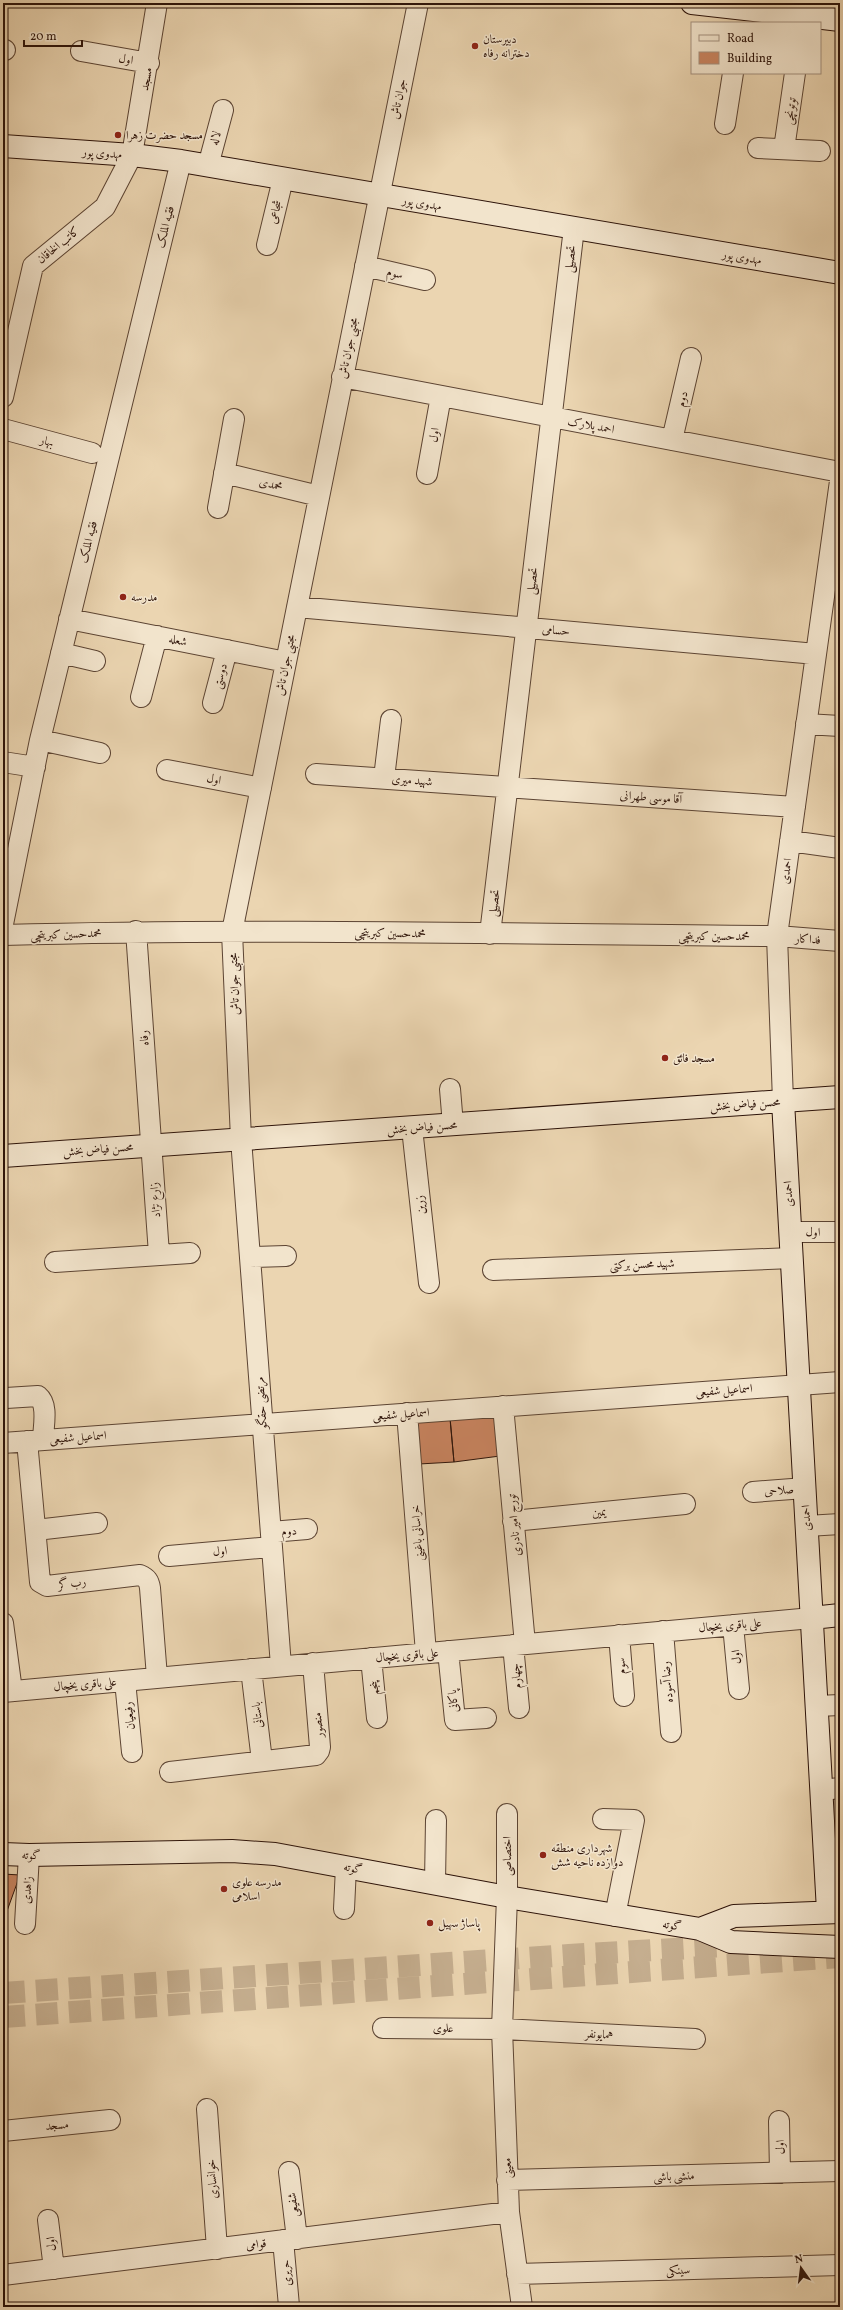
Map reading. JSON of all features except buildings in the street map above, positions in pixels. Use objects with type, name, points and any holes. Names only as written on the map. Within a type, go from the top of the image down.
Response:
[{"type":"street","name":"مسجد","points":[[132,155],[149,63],[157,3]]},
{"type":"street","name":"جوان تاش","points":[[378,195],[418,3]]},
{"type":"street","points":[[704,4],[742,16],[777,7],[802,19],[840,20]]},
{"type":"street","name":"اول","points":[[81,51],[149,63]]},
{"type":"street","points":[[725,124],[733,74]]},
{"type":"street","name":"توتونچی","points":[[784,149],[795,74]]},
{"type":"street","name":"لاله","points":[[208,166],[223,110]]},
{"type":"street","name":"مهدوی پور","points":[[3,146],[132,155],[181,161],[840,273]]},
{"type":"street","points":[[758,148],[820,151]]},
{"type":"street","name":"کاتب الخاقان","points":[[3,397],[33,266],[105,207],[132,155]]},
{"type":"street","name":"فقیه الملک","points":[[3,924],[40,740],[181,161]]},
{"type":"street","name":"شجاعی","points":[[267,245],[283,179]]},
{"type":"street","name":"مجتبی جوان تاش","points":[[241,1139],[232,932],[378,195]]},
{"type":"street","name":"تحصیلی","points":[[490,934],[574,228]]},
{"type":"street","name":"سوم","points":[[364,266],[424,280]]},
{"type":"street","name":"دوم","points":[[672,440],[691,358]]},
{"type":"street","name":"احمد پلارک","points":[[342,377],[840,472]]},
{"type":"street","name":"اول","points":[[427,474],[441,396]]},
{"type":"street","points":[[218,508],[234,419]]},
{"type":"street","name":"بهار","points":[[3,429],[92,453]]},
{"type":"street","name":"محمدی","points":[[224,473],[319,496]]},
{"type":"street","name":"احمدی","points":[[834,1911],[831,1789],[817,1706],[783,1101],[777,936],[816,654],[837,520],[840,481]]},
{"type":"street","name":"حسامی","points":[[297,607],[816,654]]},
{"type":"street","name":"شعله","points":[[69,619],[286,662]]},
{"type":"street","points":[[141,697],[157,636]]},
{"type":"street","name":"دوستی","points":[[213,703],[227,650]]},
{"type":"street","points":[[61,653],[95,661]]},
{"type":"street","points":[[384,778],[391,720]]},
{"type":"street","points":[[806,724],[840,726]]},
{"type":"street","points":[[40,740],[100,753]]},
{"type":"street","points":[[3,762],[35,767]]},
{"type":"street","name":"اول","points":[[167,770],[261,788]]},
{"type":"street","name":"شهید میری","points":[[316,774],[508,787]]},
{"type":"street","name":"آقا موسی طهرانی","points":[[508,787],[795,807]]},
{"type":"street","points":[[790,841],[840,848]]},
{"type":"street","name":"محمدحسین کبریتچی","points":[[3,936],[136,932],[232,932],[777,936]]},
{"type":"street","name":"رفاه","points":[[136,932],[151,1145]]},
{"type":"street","name":"فداکار","points":[[777,936],[840,941]]},
{"type":"street","points":[[450,1089],[453,1125]]},
{"type":"street","name":"محسن فیاض بخش","points":[[3,1156],[840,1097]]},
{"type":"street","name":"زرین","points":[[412,1128],[429,1283]]},
{"type":"street","name":"مرتضی حقگو","points":[[241,1139],[280,1666]]},
{"type":"street","name":"زارع نژاد","points":[[151,1145],[159,1254]]},
{"type":"street","name":"اول","points":[[790,1232],[836,1232]]},
{"type":"street","points":[[56,1262],[190,1253]]},
{"type":"street","points":[[250,1257],[286,1256]]},
{"type":"street","name":"شهید محسن برکتی","points":[[493,1270],[792,1258]]},
{"type":"street","name":"اسماعیل شفیعی","points":[[3,1443],[840,1382]]},
{"type":"street","points":[[6,1398],[38,1396],[43,1400],[35,1441]]},
{"type":"street","name":"تورج امیر نادری","points":[[503,1406],[513,1521],[519,1644]]},
{"type":"street","name":"خراسانی باغینی","points":[[407,1413],[426,1653]]},
{"type":"street","name":"رب گر","points":[[35,1441],[36,1530],[40,1582],[43,1586],[140,1575],[149,1582],[157,1677]]},
{"type":"street","name":"صلاحی","points":[[753,1492],[805,1488]]},
{"type":"street","name":"یمین","points":[[513,1521],[685,1504]]},
{"type":"street","points":[[36,1530],[97,1523]]},
{"type":"street","points":[[807,1526],[840,1524]]},
{"type":"street","name":"دوم","points":[[271,1540],[308,1529]]},
{"type":"street","name":"اول","points":[[169,1556],[271,1540]]},
{"type":"street","points":[[812,1618],[840,1615]]},
{"type":"street","name":"علی باقری یخچال","points":[[8,1691],[812,1618]]},
{"type":"street","points":[[3,1623],[8,1691]]},
{"type":"street","name":"اول","points":[[733,1625],[739,1689]]},
{"type":"street","name":"رضا آسوده","points":[[663,1631],[671,1732]]},
{"type":"street","name":"سوم","points":[[619,1636],[624,1696]]},
{"type":"street","name":"چهارم","points":[[519,1644],[519,1708]]},
{"type":"street","name":"پاکانی","points":[[448,1651],[455,1720],[486,1718]]},
{"type":"street","name":"پنجم","points":[[371,1658],[377,1718]]},
{"type":"street","name":"منصور","points":[[170,1772],[316,1755],[319,1751],[313,1663]]},
{"type":"street","name":"باستانی","points":[[251,1669],[262,1761]]},
{"type":"street","name":"رفیعیان","points":[[125,1680],[132,1752]]},
{"type":"street","points":[[817,1706],[840,1705]]},
{"type":"street","name":"اختصاصی","points":[[502,2029],[507,1897],[507,1814]]},
{"type":"street","points":[[603,1819],[634,1820],[615,1916]]},
{"type":"street","points":[[435,1883],[436,1820]]},
{"type":"street","name":"گوته","points":[[3,1854],[29,1856],[232,1851],[275,1854],[507,1897],[700,1929],[732,1942],[840,1947]]},
{"type":"street","name":"زاهدی","points":[[25,1924],[29,1856]]},
{"type":"street","points":[[344,1909],[346,1867]]},
{"type":"street","name":"گوته","points":[[700,1929],[734,1916],[834,1911]]},
{"type":"street","points":[[803,1913],[796,1930],[803,1946]]},
{"type":"street","name":"علوی","points":[[383,2028],[502,2029]]},
{"type":"street","name":"همایونفر","points":[[502,2029],[695,2039]]},
{"type":"street","name":"معینی","points":[[502,2029],[509,2212],[522,2307]]},
{"type":"street","name":"خوانساری","points":[[208,2109],[216,2249]]},
{"type":"street","name":"مسجد","points":[[3,2131],[110,2120]]},
{"type":"street","name":"اول","points":[[779,2121],[780,2173]]},
{"type":"street","name":"منشی باشی","points":[[507,2180],[840,2171]]},
{"type":"street","name":"شفیعی","points":[[289,2172],[290,2240]]},
{"type":"street","name":"قوامی","points":[[3,2275],[509,2212]]},
{"type":"street","name":"اول","points":[[48,2220],[54,2269]]},
{"type":"street","name":"حریری","points":[[289,2306],[290,2240]]},
{"type":"street","name":"سینکی","points":[[517,2274],[840,2265]]},
{"type":"tunnel","points":[[3,1993],[569,1955],[744,1945]]},
{"type":"tunnel","points":[[3,2017],[840,1957]]},
{"type":"place","name":"دبیرستان دخترانه رفاه","points":[[475,46]]},
{"type":"place","name":"مسجد حضرت زهرا","points":[[118,135]]},
{"type":"place","name":"مدرسه","points":[[123,597]]},
{"type":"place","name":"مسجد فائق","points":[[665,1058]]},
{"type":"place","name":"شهرداری منطقه دوازده ناحیه شش","points":[[543,1855]]},
{"type":"place","name":"مدرسه علوی اسلامی","points":[[224,1889]]},
{"type":"place","name":"پاساژ سهیل","points":[[430,1923]]}]
